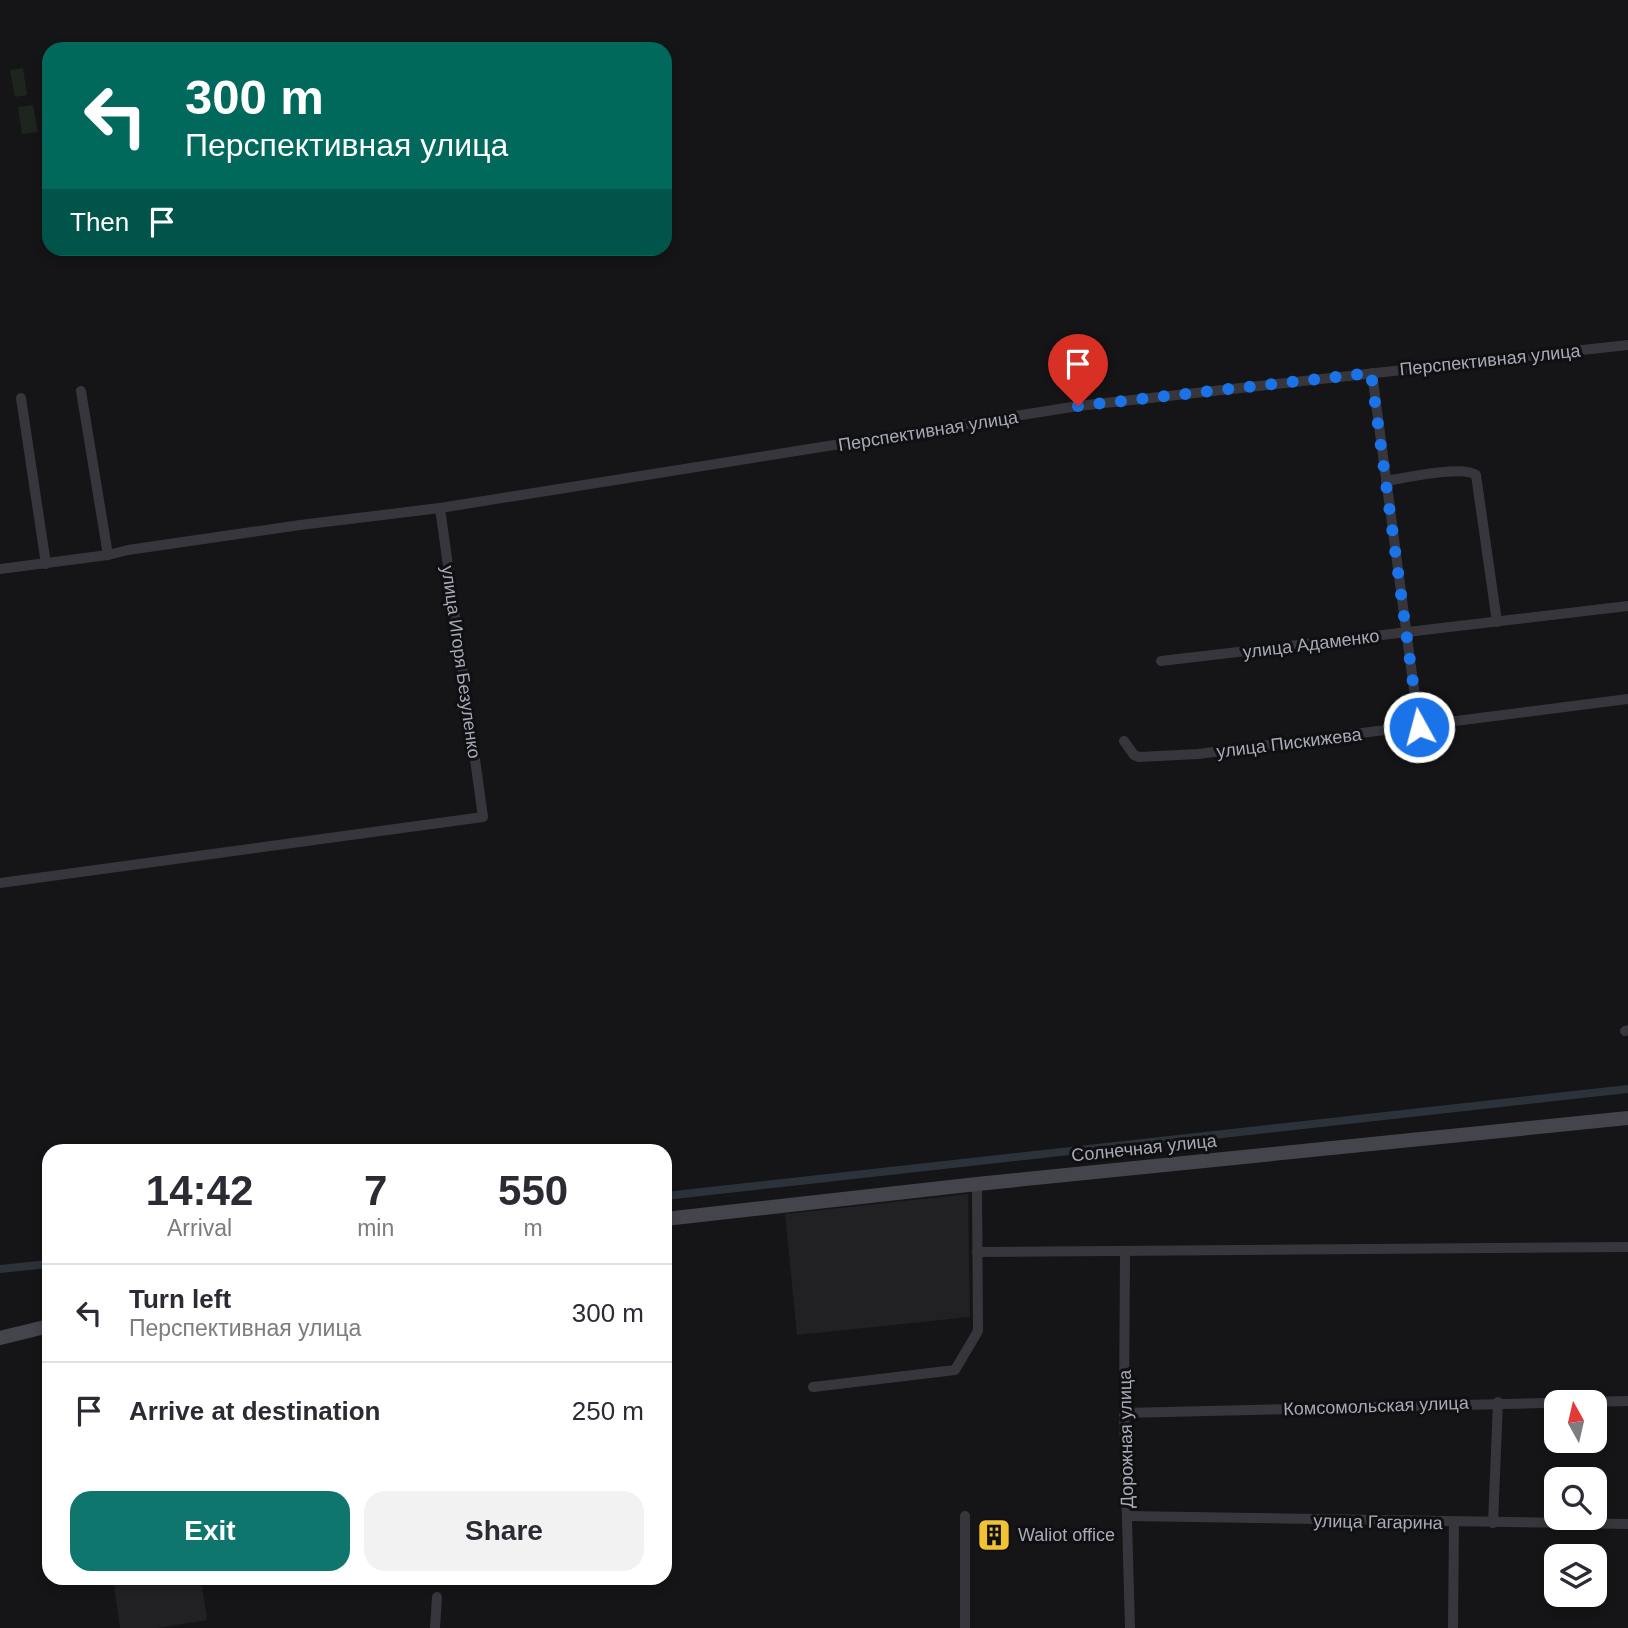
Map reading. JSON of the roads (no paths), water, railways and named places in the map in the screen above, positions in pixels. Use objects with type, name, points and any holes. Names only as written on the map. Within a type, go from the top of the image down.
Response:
[{"type":"main road","name":"Солнечная улица","points":[[672,1218],[977,1184],[1628,1118]]},
{"type":"main road","points":[[0,1338],[42,1328]]},
{"type":"street","name":"Перспективная улица","points":[[0,569],[108,555],[216,536],[440,508],[1078,406],[1628,345]]},
{"type":"street","points":[[1371,373],[1419,727]]},
{"type":"street","points":[[81,391],[108,555]]},
{"type":"street","points":[[21,398],[46,564]]},
{"type":"street","points":[[1387,481],[1471,471],[1476,475],[1497,622]]},
{"type":"street","name":"улица Игоря Безуленко","points":[[0,883],[483,817],[440,508]]},
{"type":"street","name":"улица Адаменко","points":[[1161,661],[1628,606]]},
{"type":"street","name":"улица Пискижева","points":[[1124,741],[1133,755],[1150,757],[1258,748],[1628,699]]},
{"type":"street","points":[[813,1387],[955,1370],[978,1331],[977,1184]]},
{"type":"street","points":[[977,1252],[1628,1247]]},
{"type":"street","name":"Дорожная улица","points":[[1125,1251],[1124,1413],[1130,1628]]},
{"type":"street","name":"Комсомольская улица","points":[[1124,1413],[1628,1401]]},
{"type":"street","points":[[1493,1523],[1498,1402]]},
{"type":"street","points":[[965,1516],[965,1628]]},
{"type":"street","name":"улица Гагарина","points":[[1128,1516],[1628,1524]]},
{"type":"street","points":[[1453,1628],[1454,1523]]},
{"type":"street","points":[[435,1628],[438,1597]]},
{"type":"waterway","points":[[672,1195],[1628,1089]]},
{"type":"waterway","points":[[0,1269],[42,1265]]},
{"type":"place","name":"Waliot office","points":[[994,1535]]}]
